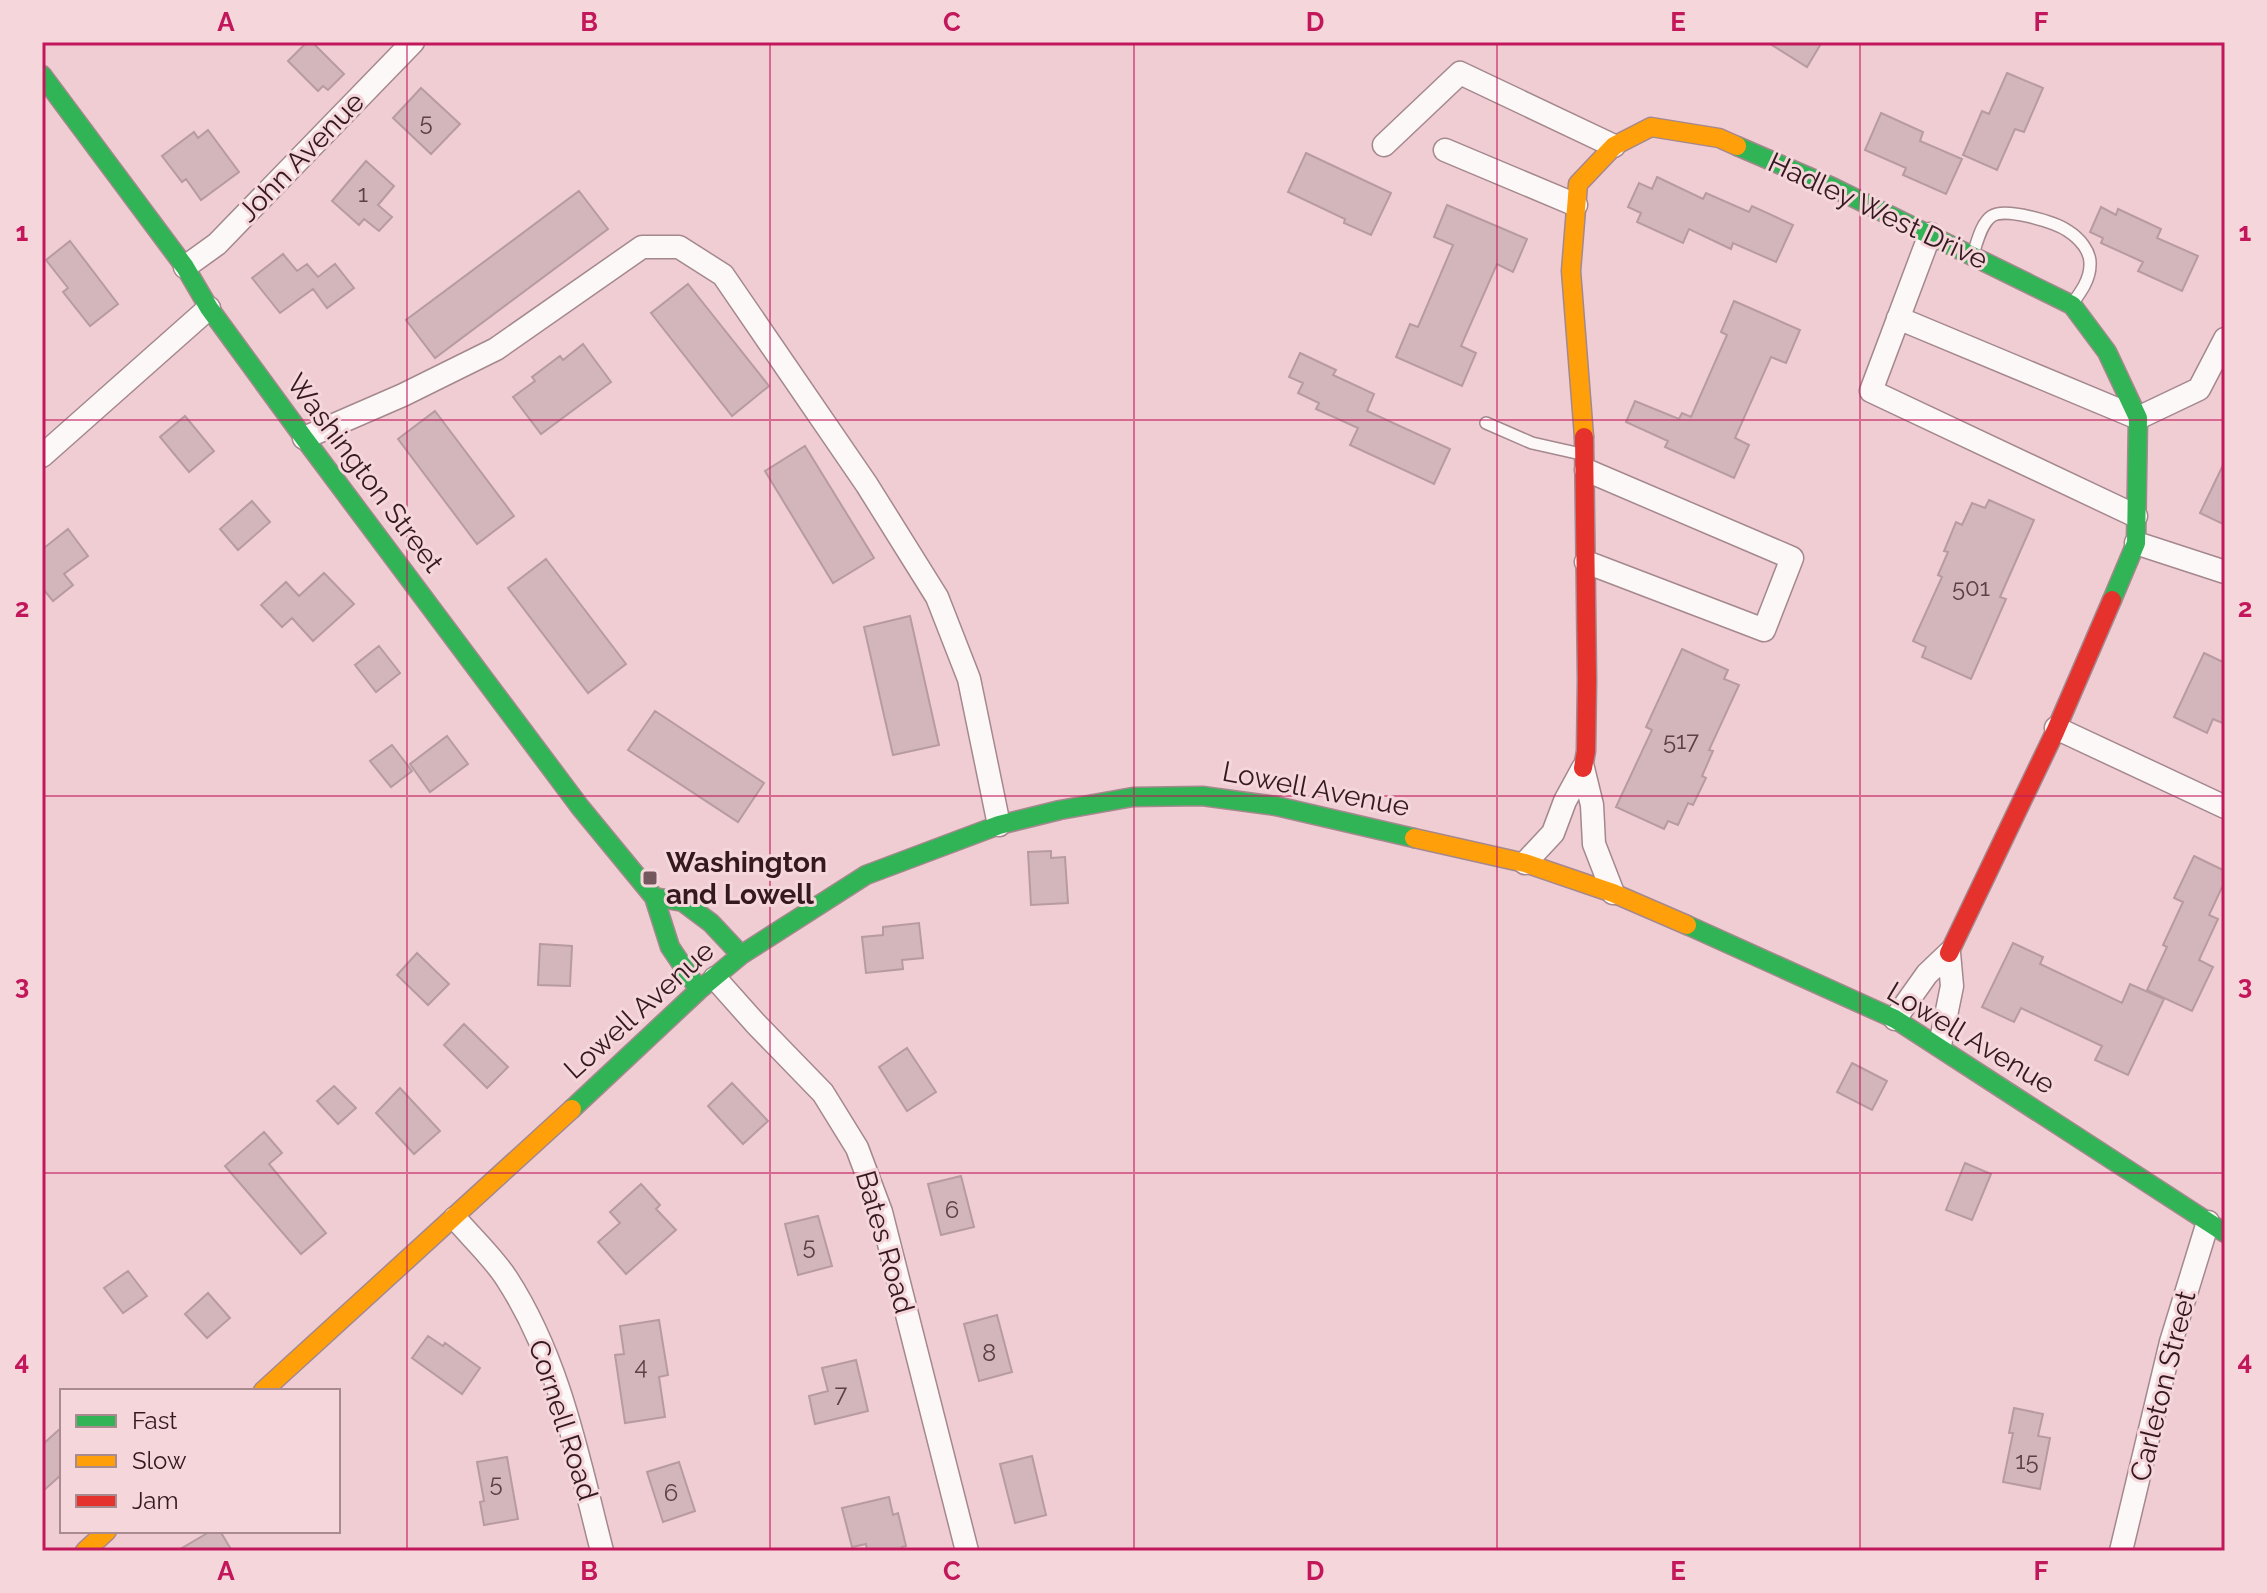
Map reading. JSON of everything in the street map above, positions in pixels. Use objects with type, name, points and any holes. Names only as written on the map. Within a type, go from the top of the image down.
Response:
[{"type":"street","name":"John Avenue","points":[[185,267],[217,244],[413,42]]},
{"type":"street","points":[[1384,145],[1460,73],[1614,146]]},
{"type":"street","name":"Washington Street","points":[[42,75],[185,267],[209,308],[304,438],[580,807],[654,897],[670,947],[707,984]]},
{"type":"street","name":"Hadley West Drive","points":[[1525,863],[1553,833],[1565,801],[1583,768],[1586,751],[1586,463],[1571,271],[1578,184],[1614,146],[1651,127],[1719,138],[1832,187],[2072,305],[2107,352],[2138,418],[2136,543],[2056,728],[1949,953],[1927,974],[1895,1019]]},
{"type":"street","points":[[1445,150],[1576,205]]},
{"type":"street","points":[[1930,234],[1871,391],[2136,516]]},
{"type":"street","points":[[304,438],[403,395],[496,349],[642,247],[679,247],[723,275],[867,485],[937,597],[969,679],[999,825]]},
{"type":"street","points":[[42,456],[209,308]]},
{"type":"street","points":[[1898,318],[2138,418],[2199,389],[2225,339]]},
{"type":"street","points":[[1586,463],[1792,558],[1764,630],[1586,562]]},
{"type":"street","points":[[2136,543],[2225,572]]},
{"type":"street","points":[[2056,728],[2225,807]]},
{"type":"street","name":"Hadley West Drive","points":[[1583,768],[1592,805],[1594,844],[1613,893]]},
{"type":"street","name":"Lowell Avenue","points":[[265,1389],[741,955],[866,875],[999,825],[1133,797],[1202,796],[1276,806],[1525,863],[1613,893],[1895,1019],[1940,1045],[2216,1228]]},
{"type":"street","points":[[654,897],[683,902],[711,923],[741,955]]},
{"type":"street","name":"Hadley West Drive","points":[[1940,1045],[1952,986],[1949,953]]},
{"type":"street","name":"Bates Road","points":[[707,984],[756,1024],[823,1093],[857,1148],[881,1212],[967,1551]]},
{"type":"street","name":"Cornell Road","points":[[455,1218],[505,1277],[541,1344],[566,1413],[602,1551]]},
{"type":"street","name":"Carleton Street","points":[[2121,1551],[2171,1342],[2216,1228]]},
{"type":"street","points":[[85,1551],[105,1533]]},
{"type":"lane","points":[[1973,255],[1991,216],[2007,210],[2066,229],[2084,244],[2091,263],[2087,280],[2072,305]]},
{"type":"lane","points":[[1486,423],[1586,463]]},
{"type":"building","points":[[307,42],[312,42],[344,74],[328,90],[323,86],[318,91],[288,61]]},
{"type":"building","points":[[1767,42],[1822,42],[1807,67]]},
{"type":"building","points":[[2007,73],[2043,88],[2024,132],[2015,129],[1997,170],[1963,155],[1982,111],[1989,114]]},
{"type":"building","points":[[421,88],[460,124],[431,154],[393,118]]},
{"type":"building","points":[[1881,113],[1923,132],[1920,141],[1962,159],[1946,194],[1903,175],[1906,168],[1865,150]]},
{"type":"building","points":[[208,130],[239,172],[201,200],[186,179],[182,182],[162,156],[194,132],[198,138]]},
{"type":"building","points":[[1306,153],[1391,193],[1371,235],[1288,192]]},
{"type":"building","points":[[366,161],[394,186],[378,205],[392,217],[379,231],[364,219],[359,225],[332,201]]},
{"type":"building","points":[[1657,177],[1703,199],[1706,193],[1749,212],[1752,206],[1793,225],[1776,262],[1733,243],[1731,249],[1689,229],[1683,243],[1637,222],[1641,213],[1628,207],[1639,183],[1652,189]]},
{"type":"building","points":[[579,191],[608,229],[435,358],[406,320]]},
{"type":"building","points":[[1447,205],[1527,239],[1513,272],[1497,264],[1461,346],[1476,353],[1462,386],[1396,357],[1410,324],[1418,327],[1453,245],[1434,237]]},
{"type":"building","points":[[2101,207],[2116,215],[2118,209],[2161,229],[2157,238],[2198,256],[2182,291],[2138,271],[2143,262],[2101,243],[2103,238],[2090,232]]},
{"type":"building","points":[[70,241],[118,304],[90,326],[63,292],[68,288],[46,260]]},
{"type":"building","points":[[283,254],[297,271],[307,264],[318,277],[335,264],[354,288],[327,308],[313,289],[280,313],[252,278]]},
{"type":"building","points":[[688,284],[769,386],[732,416],[651,313]]},
{"type":"building","points":[[1734,301],[1800,330],[1786,363],[1771,357],[1735,438],[1749,445],[1734,478],[1665,447],[1668,441],[1626,422],[1635,401],[1679,419],[1682,413],[1691,417],[1727,335],[1721,332]]},
{"type":"building","points":[[583,344],[611,382],[541,434],[513,397],[535,381],[532,377],[560,356],[563,360]]},
{"type":"building","points":[[1300,353],[1336,370],[1333,375],[1374,394],[1367,411],[1450,449],[1434,484],[1350,445],[1358,428],[1316,409],[1319,403],[1298,393],[1303,383],[1289,377]]},
{"type":"building","points":[[435,411],[514,516],[477,544],[398,439]]},
{"type":"building","points":[[185,416],[214,451],[189,472],[160,437]]},
{"type":"building","points":[[805,446],[874,558],[833,583],[765,471]]},
{"type":"building","points":[[2225,461],[2225,525],[2200,513]]},
{"type":"building","points":[[1989,500],[2034,520],[2000,597],[2006,599],[1971,679],[1922,657],[1926,647],[1913,641],[1942,577],[1938,575],[1948,552],[1944,551],[1956,522],[1962,525],[1972,503],[1985,508]]},
{"type":"building","points":[[252,501],[270,522],[238,550],[220,529]]},
{"type":"building","points":[[68,529],[88,556],[64,574],[73,585],[53,601],[44,590],[42,592],[42,546],[44,548]]},
{"type":"building","points":[[546,559],[626,664],[588,693],[508,588]]},
{"type":"building","points":[[324,573],[354,604],[313,641],[292,618],[282,627],[261,605],[286,582],[299,596]]},
{"type":"building","points":[[910,616],[939,745],[893,755],[864,627]]},
{"type":"building","points":[[379,646],[400,673],[376,692],[355,665]]},
{"type":"building","points":[[1682,649],[1728,670],[1724,679],[1739,685],[1709,750],[1713,751],[1702,776],[1706,778],[1693,805],[1688,803],[1678,825],[1668,821],[1664,829],[1616,807],[1652,730],[1646,727]]},
{"type":"building","points":[[2204,653],[2225,663],[2225,724],[2213,719],[2207,733],[2174,717]]},
{"type":"building","points":[[655,711],[764,783],[738,822],[628,750]]},
{"type":"building","points":[[447,736],[468,764],[430,792],[410,764]]},
{"type":"building","points":[[392,745],[412,771],[391,787],[370,761]]},
{"type":"building","points":[[1051,851],[1051,858],[1065,857],[1068,903],[1031,905],[1028,852]]},
{"type":"building","points":[[2194,856],[2225,871],[2225,881],[2209,915],[2218,919],[2199,960],[2213,967],[2192,1011],[2147,990],[2183,902],[2174,898]]},
{"type":"building","points":[[919,923],[923,958],[902,960],[903,969],[866,973],[862,937],[883,935],[883,927]]},
{"type":"building","points":[[2013,943],[2043,957],[2040,964],[2122,1003],[2130,984],[2164,999],[2128,1075],[2095,1060],[2102,1046],[2021,1008],[2014,1022],[1982,1007]]},
{"type":"building","points":[[540,944],[572,946],[570,986],[538,985]]},
{"type":"building","points":[[417,953],[449,984],[428,1005],[397,975]]},
{"type":"building","points":[[464,1024],[508,1067],[487,1088],[444,1045]]},
{"type":"building","points":[[907,1048],[936,1092],[907,1111],[879,1067]]},
{"type":"building","points":[[1852,1063],[1887,1081],[1872,1110],[1837,1092]]},
{"type":"building","points":[[732,1083],[768,1121],[743,1144],[708,1106]]},
{"type":"building","points":[[334,1086],[356,1108],[338,1124],[317,1101]]},
{"type":"building","points":[[400,1088],[440,1131],[414,1154],[376,1113]]},
{"type":"building","points":[[264,1132],[282,1153],[269,1164],[326,1233],[301,1254],[225,1166]]},
{"type":"building","points":[[1965,1163],[1991,1174],[1972,1220],[1946,1210]]},
{"type":"building","points":[[961,1176],[974,1227],[941,1235],[928,1184]]},
{"type":"building","points":[[641,1184],[660,1205],[656,1209],[676,1230],[626,1274],[598,1242],[620,1223],[610,1212]]},
{"type":"building","points":[[818,1216],[832,1266],[798,1275],[785,1224]]},
{"type":"building","points":[[128,1271],[147,1296],[123,1313],[104,1288]]},
{"type":"building","points":[[208,1293],[230,1318],[207,1338],[185,1314]]},
{"type":"building","points":[[997,1315],[1012,1372],[979,1381],[964,1324]]},
{"type":"building","points":[[659,1320],[668,1375],[659,1377],[665,1417],[625,1423],[615,1355],[624,1354],[620,1326]]},
{"type":"building","points":[[428,1336],[443,1346],[445,1343],[480,1368],[462,1394],[412,1358]]},
{"type":"building","points":[[856,1360],[868,1411],[815,1424],[809,1396],[828,1391],[822,1368]]},
{"type":"building","points":[[2014,1408],[2043,1414],[2038,1436],[2050,1438],[2040,1489],[2003,1482],[2013,1433],[2009,1433]]},
{"type":"building","points":[[60,1429],[60,1476],[42,1492],[42,1445]]},
{"type":"building","points":[[1032,1456],[1046,1515],[1015,1523],[1000,1464]]},
{"type":"building","points":[[507,1457],[518,1519],[484,1525],[480,1502],[484,1501],[477,1462]]},
{"type":"building","points":[[679,1462],[695,1511],[663,1522],[647,1472]]},
{"type":"building","points":[[889,1497],[893,1515],[898,1513],[906,1546],[902,1547],[903,1551],[867,1551],[866,1544],[852,1547],[842,1508]]},
{"type":"building","points":[[208,1533],[221,1533],[232,1551],[177,1551]]},
{"type":"traffic: fast","points":[[42,75],[185,267],[209,308],[304,438],[580,807],[654,897],[670,947],[699,990]]},
{"type":"traffic: fast","points":[[1737,146],[1832,187],[2072,305],[2107,352],[2138,418],[2136,543],[2112,600]]},
{"type":"traffic: fast","points":[[572,1109],[699,990],[741,955],[866,875],[999,825],[1133,797],[1202,796],[1276,806],[1414,838]]},
{"type":"traffic: fast","points":[[654,897],[683,902],[711,923],[741,955]]},
{"type":"traffic: fast","points":[[1687,925],[1895,1019],[2225,1233]]},
{"type":"traffic: slow","points":[[1584,437],[1571,271],[1578,184],[1614,146],[1651,127],[1719,138],[1737,146]]},
{"type":"traffic: slow","points":[[1414,838],[1525,863],[1613,893],[1687,925]]},
{"type":"traffic: slow","points":[[265,1389],[572,1109]]},
{"type":"traffic: slow","points":[[85,1551],[105,1533]]},
{"type":"traffic: jam","points":[[1583,768],[1587,680],[1584,437]]},
{"type":"traffic: jam","points":[[1949,953],[2055,732],[2112,600]]},
{"type":"place","name":"Washington and Lowell","points":[[650,878]]}]
